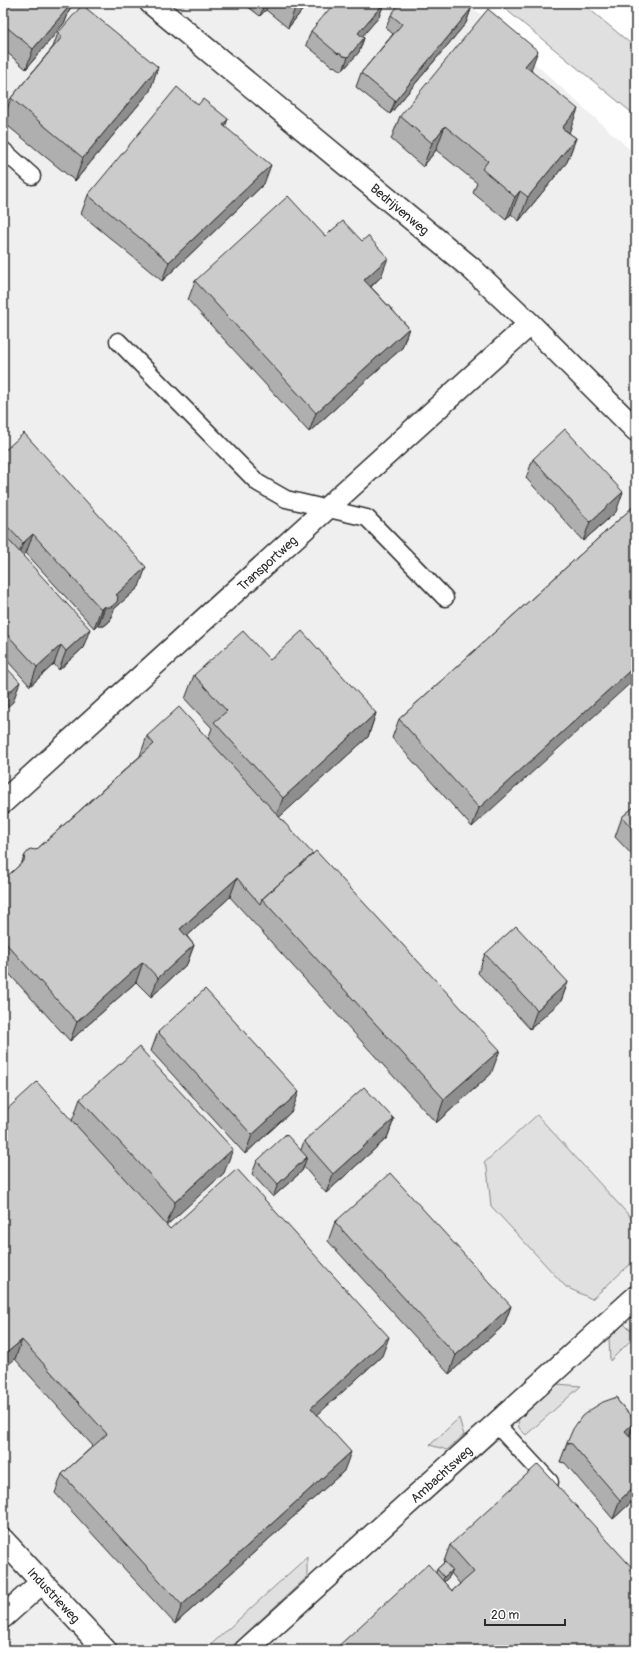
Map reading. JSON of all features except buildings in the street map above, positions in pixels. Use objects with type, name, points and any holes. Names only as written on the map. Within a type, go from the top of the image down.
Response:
[{"type":"street","name":"Bedrijvenweg","points":[[151,3],[471,268],[530,324],[636,430]]},
{"type":"street","name":"Transportweg","points":[[3,802],[530,324]]},
{"type":"street","name":"Ambachtsweg","points":[[246,1650],[636,1296]]},
{"type":"street","name":"Industrieweg","points":[[3,1540],[105,1650]]},
{"type":"street","points":[[3,1617],[42,1583]]},
{"type":"lane","points":[[3,150],[32,176]]},
{"type":"lane","points":[[118,341],[258,483],[286,499],[326,510],[367,518],[445,598]]},
{"type":"lane","points":[[496,1424],[558,1491]]},
{"type":"shaded area","points":[[3,3],[468,3],[636,155],[636,1650],[3,1650]]},
{"type":"shaded area","points":[[498,3],[582,3],[636,48],[636,116]]},
{"type":"shaded area","points":[[537,1115],[636,1223],[636,1259],[592,1299],[566,1287],[491,1206],[487,1168],[484,1163]]},
{"type":"shaded area","points":[[624,1324],[629,1329],[636,1329],[636,1335],[610,1361],[609,1338]]},
{"type":"shaded area","points":[[557,1384],[581,1386],[526,1435],[519,1428],[518,1420]]},
{"type":"shaded area","points":[[459,1418],[464,1435],[447,1450],[430,1445]]},
{"type":"shaded area","points":[[307,1557],[307,1577],[228,1650],[205,1650]]}]
